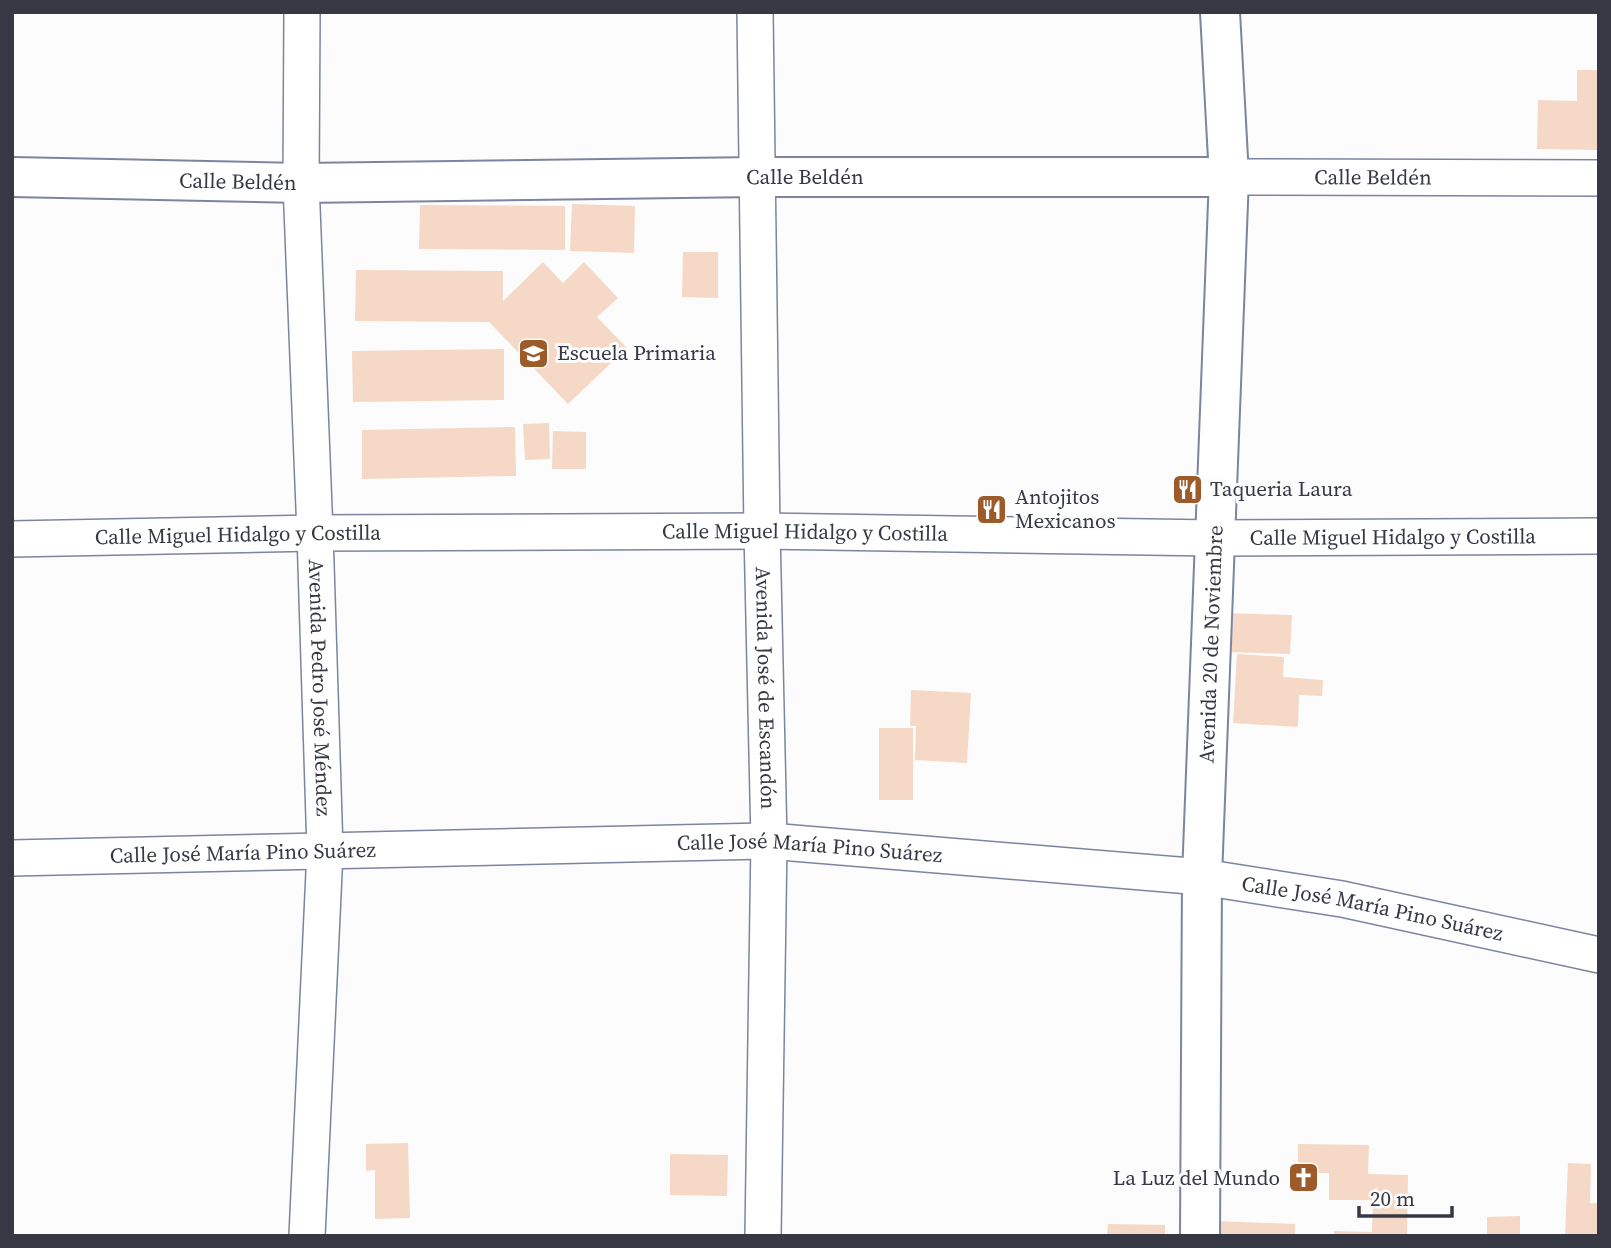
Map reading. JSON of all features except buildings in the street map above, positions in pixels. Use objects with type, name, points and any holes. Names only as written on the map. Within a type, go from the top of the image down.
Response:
[{"type":"main road","name":"Avenida 20 de Noviembre","points":[[1200,1236],[1202,877],[1229,177],[1220,12]]},
{"type":"main road","name":"Calle Beldén","points":[[12,177],[301,183],[759,177],[1229,177]]},
{"type":"street","name":"Avenida Pedro José Méndez","points":[[302,12],[301,183],[325,851],[307,1236]]},
{"type":"street","name":"Avenida José de Escandón","points":[[755,12],[769,841],[764,1236]]},
{"type":"street","name":"Calle Beldén","points":[[1229,177],[1599,178]]},
{"type":"street","name":"Calle Miguel Hidalgo y Costilla","points":[[12,538],[315,533],[762,531],[1214,538],[1599,536]]},
{"type":"street","name":"Calle José María Pino Suárez","points":[[12,858],[769,841],[1202,877],[1342,898],[1599,955]]},
{"type":"place","name":"Escuela Primaria","points":[[534,353]]},
{"type":"place","name":"Taqueria Laura","points":[[1187,489]]},
{"type":"place","name":"Antojitos Mexicanos","points":[[992,509]]},
{"type":"place","name":"La Luz del Mundo","points":[[1303,1178]]}]
